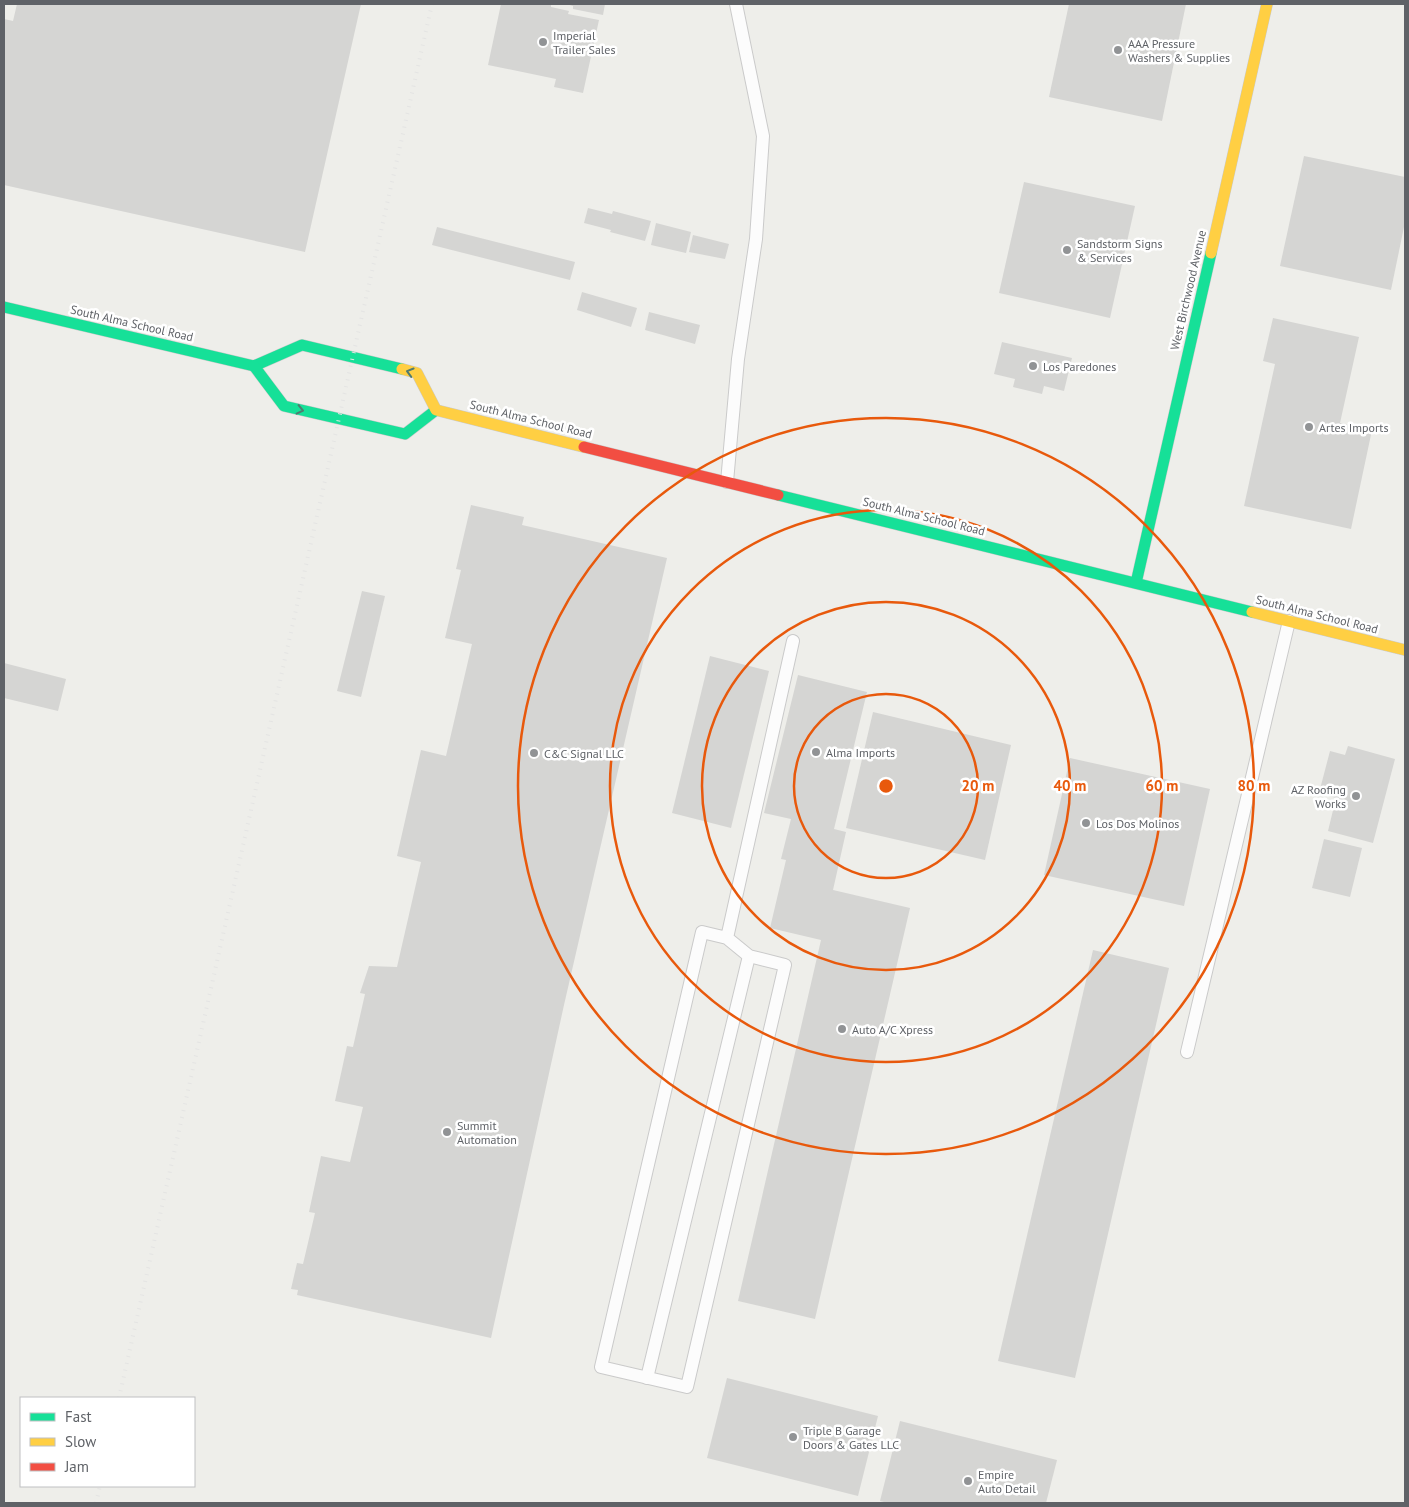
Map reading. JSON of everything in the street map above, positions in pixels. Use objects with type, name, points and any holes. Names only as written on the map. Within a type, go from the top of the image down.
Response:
[{"type":"main road","name":"West Birchwood Avenue","points":[[1136,583],[1267,4]]},
{"type":"main road","name":"South Alma School Road","points":[[4,307],[254,366]]},
{"type":"main road","points":[[302,345],[417,373],[436,410],[405,434],[284,406],[254,366],[302,345]]},
{"type":"main road","name":"South Alma School Road","points":[[436,410],[1405,650]]},
{"type":"lane","points":[[726,482],[738,359],[756,239],[763,136],[736,4]]},
{"type":"lane","points":[[1187,1052],[1289,621]]},
{"type":"lane","points":[[727,938],[793,641]]},
{"type":"lane","points":[[702,932],[727,938],[749,956],[785,965],[687,1387],[601,1367],[702,932]]},
{"type":"lane","points":[[647,1378],[749,956]]},
{"type":"building","points":[[17,4],[361,4],[305,252],[4,185],[4,19],[13,21]]},
{"type":"building","name":"Imperial Trailer Sales","points":[[501,4],[551,4],[551,7],[569,11],[568,14],[599,20],[583,93],[554,87],[556,79],[488,65]]},
{"type":"building","name":"Imperial Trailer Sales","points":[[566,4],[605,4],[603,15],[573,9],[573,6]]},
{"type":"building","name":"AAA Pressure Washers & Supplies","points":[[1069,4],[1186,4],[1162,121],[1049,97]]},
{"type":"building","points":[[1304,156],[1405,177],[1405,222],[1391,290],[1280,266]]},
{"type":"building","name":"Sandstorm Signs & Services","points":[[1024,182],[1135,206],[1110,318],[999,293]]},
{"type":"building","points":[[588,208],[612,214],[613,211],[651,221],[645,241],[584,223]]},
{"type":"building","points":[[656,223],[691,232],[686,253],[651,245]]},
{"type":"building","points":[[437,227],[575,262],[570,280],[432,245]]},
{"type":"building","points":[[693,235],[729,244],[725,259],[689,252]]},
{"type":"building","points":[[582,292],[637,308],[631,327],[577,310]]},
{"type":"building","points":[[649,312],[700,325],[695,344],[645,330]]},
{"type":"building","name":"Artes Imports","points":[[1273,318],[1359,337],[1340,423],[1372,430],[1351,529],[1244,506],[1275,364],[1263,361]]},
{"type":"building","name":"Los Paredones","points":[[1002,342],[1072,358],[1064,391],[1044,386],[1042,394],[1013,387],[1015,379],[994,374]]},
{"type":"building","points":[[471,505],[524,517],[522,525],[667,558],[564,1005],[491,1338],[297,1295],[298,1290],[291,1289],[297,1263],[303,1264],[315,1213],[309,1212],[321,1156],[350,1162],[363,1107],[335,1101],[347,1046],[353,1047],[365,994],[360,993],[369,966],[397,967],[421,862],[397,856],[421,750],[446,756],[472,644],[445,638],[461,570],[456,569]]},
{"type":"building","points":[[362,591],[385,596],[361,697],[337,691]]},
{"type":"building","points":[[710,656],[769,671],[731,828],[672,813]]},
{"type":"building","points":[[4,663],[66,679],[58,711],[4,698]]},
{"type":"building","points":[[798,675],[867,692],[834,829],[846,832],[833,890],[910,908],[815,1319],[738,1301],[821,940],[770,928],[786,860],[781,859],[791,819],[764,813]]},
{"type":"building","points":[[873,712],[1011,745],[985,860],[846,828]]},
{"type":"building","name":"AZ Roofing Works","points":[[1348,746],[1395,759],[1373,843],[1328,831],[1336,798],[1319,793],[1330,751],[1345,755]]},
{"type":"building","points":[[1070,758],[1210,789],[1184,906],[1044,875]]},
{"type":"building","points":[[1324,839],[1362,848],[1350,897],[1312,888]]},
{"type":"building","points":[[1093,950],[1169,968],[1075,1378],[998,1361]]},
{"type":"building","name":"Triple B Garage Doors & Gates LLC","points":[[727,1378],[878,1416],[858,1496],[707,1458]]},
{"type":"building","name":"Empire Auto Detail","points":[[900,1421],[1057,1460],[1046,1503],[888,1503],[880,1501]]},
{"type":"railway","points":[[119,1397],[432,4]]},
{"type":"railway","points":[[96,1503],[100,1487]]},
{"type":"traffic: fast","points":[[1136,583],[1211,253]]},
{"type":"traffic: fast","points":[[4,307],[254,366],[302,345],[402,369]]},
{"type":"traffic: fast","points":[[254,366],[284,406],[405,434],[436,410]]},
{"type":"traffic: fast","points":[[778,495],[1252,612]]},
{"type":"traffic: slow","points":[[1211,253],[1267,4]]},
{"type":"traffic: slow","points":[[402,369],[417,373],[436,410],[584,447]]},
{"type":"traffic: slow","points":[[1252,612],[1405,650]]},
{"type":"traffic: jam","points":[[584,447],[778,495]]},
{"type":"place","name":"Imperial Trailer Sales","points":[[543,42]]},
{"type":"place","name":"AAA Pressure Washers & Supplies","points":[[1118,50]]},
{"type":"place","name":"Sandstorm Signs & Services","points":[[1067,250]]},
{"type":"place","name":"Los Paredones","points":[[1033,366]]},
{"type":"place","name":"Artes Imports","points":[[1309,427]]},
{"type":"place","name":"Alma Imports","points":[[816,752]]},
{"type":"place","name":"C&C Signal LLC","points":[[534,753]]},
{"type":"place","name":"AZ Roofing Works","points":[[1356,796]]},
{"type":"place","name":"Los Dos Molinos","points":[[1086,823]]},
{"type":"place","name":"Auto A/C Xpress","points":[[842,1029]]},
{"type":"place","name":"Summit Automation","points":[[447,1132]]},
{"type":"place","name":"Triple B Garage Doors & Gates LLC","points":[[793,1437]]},
{"type":"place","name":"Empire Auto Detail","points":[[968,1481]]}]
